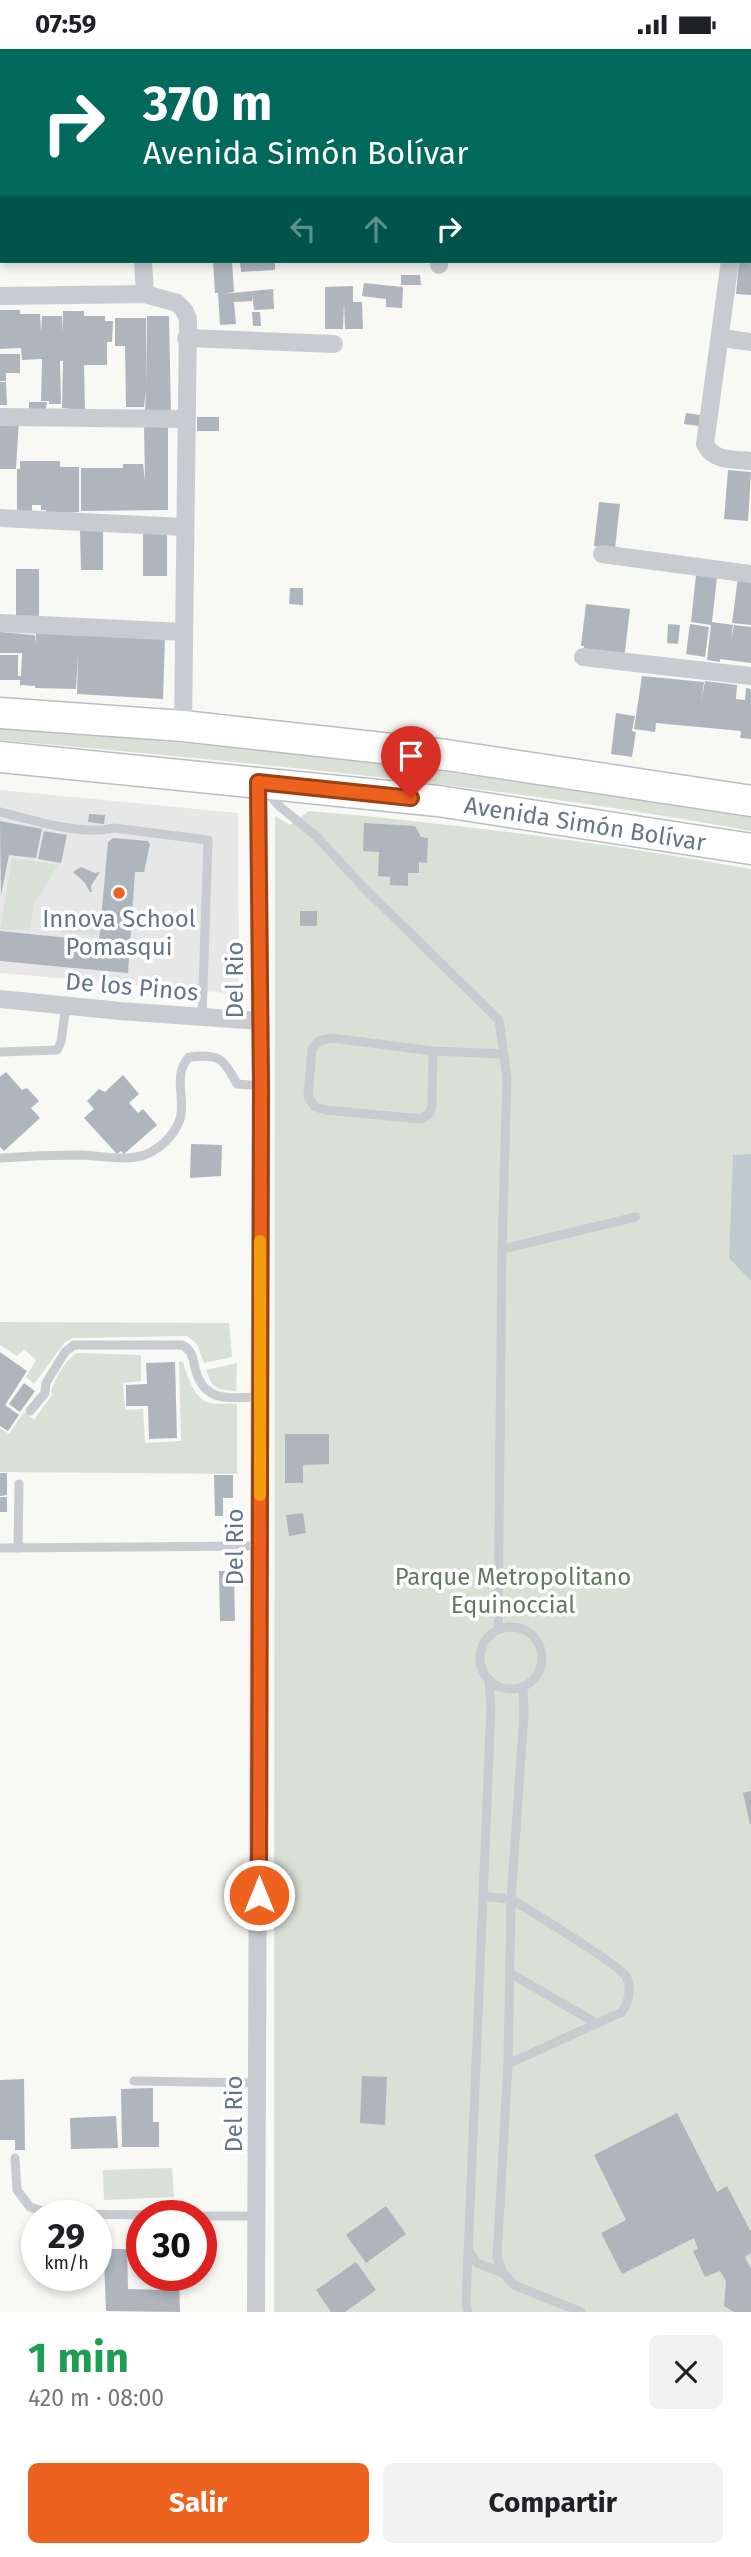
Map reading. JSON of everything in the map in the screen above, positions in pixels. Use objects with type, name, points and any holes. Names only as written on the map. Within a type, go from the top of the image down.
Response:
[{"type":"highway","name":"Avenida Simón Bolívar","points":[[0,713],[184,726],[446,755],[751,801]]},
{"type":"highway","name":"Avenida Simón Bolívar","points":[[0,757],[438,801],[751,849]]},
{"type":"street","points":[[143,263],[145,294]]},
{"type":"street","points":[[730,263],[705,444],[716,457],[751,461]]},
{"type":"street","points":[[0,296],[145,294],[177,303],[188,319],[184,726]]},
{"type":"street","points":[[186,338],[334,344]]},
{"type":"street","points":[[721,338],[751,342]]},
{"type":"street","points":[[0,417],[186,419]]},
{"type":"street","points":[[0,518],[185,527]]},
{"type":"street","points":[[603,554],[751,574]]},
{"type":"street","points":[[0,623],[183,632]]},
{"type":"street","points":[[583,657],[751,675]]},
{"type":"street","name":"Del Rio","points":[[256,2312],[260,1021],[266,783]]},
{"type":"street","name":"De los Pinos","points":[[0,999],[260,1021]]},
{"type":"lane","points":[[266,783],[278,805],[316,836],[365,889],[499,1020],[507,1078],[502,1249],[498,1629]]},
{"type":"lane","points":[[0,812],[84,830],[101,831],[114,828],[208,841],[202,1017]]},
{"type":"lane","points":[[0,1052],[57,1050],[61,1042],[66,1006]]},
{"type":"lane","points":[[433,1051],[432,1105],[430,1113],[421,1119],[326,1110],[315,1107],[308,1096],[312,1049],[319,1041],[332,1038],[433,1051],[504,1054]]},
{"type":"lane","points":[[0,1158],[84,1155],[118,1159],[139,1158],[157,1150],[173,1134],[180,1116],[179,1076],[182,1064],[189,1057],[216,1056],[224,1061],[237,1084],[261,1086]]},
{"type":"lane","points":[[502,1249],[636,1217]]},
{"type":"lane","points":[[30,1411],[45,1393],[46,1383],[65,1352],[75,1345],[182,1345],[192,1356],[197,1376],[206,1392],[215,1397],[259,1397]]},
{"type":"lane","points":[[18,1548],[19,1483]]},
{"type":"lane","points":[[0,1548],[260,1546]]},
{"type":"lane","points":[[498,1629],[522,1629],[532,1636],[539,1646],[542,1658],[540,1670],[533,1680],[523,1687],[499,1687],[489,1681],[482,1671],[482,1647],[488,1636],[498,1629]]},
{"type":"lane","points":[[468,2312],[466,2303],[491,1707],[489,1681]]},
{"type":"lane","points":[[502,2273],[497,2257],[508,2064],[511,1900],[524,1714],[523,1687]]},
{"type":"lane","points":[[483,1896],[511,1900],[610,1961],[625,1974],[630,1994],[622,2012],[508,2064]]},
{"type":"lane","points":[[510,1973],[596,2023]]},
{"type":"lane","points":[[134,2081],[258,2083]]},
{"type":"lane","points":[[15,2158],[17,2190],[30,2207],[52,2214],[126,2215]]},
{"type":"lane","points":[[217,2216],[258,2215]]},
{"type":"lane","points":[[469,2251],[477,2263],[502,2273],[514,2285],[582,2312]]},
{"type":"shaded area","name":"Innova School Pomasqui","points":[[0,790],[238,813],[239,994],[0,973]]},
{"type":"shaded area","points":[[751,1154],[751,1281],[729,1258],[733,1155]]},
{"type":"green space","points":[[0,727],[340,757],[751,815],[751,831],[471,788],[0,740]]},
{"type":"green space","name":"Parque Metropolitano Equinoccial","points":[[309,811],[530,835],[751,869],[751,2312],[274,2312],[275,816],[290,825]]},
{"type":"green space","points":[[12,858],[58,865],[34,904],[30,930],[0,929]]},
{"type":"green space","points":[[67,913],[98,928],[98,935],[61,932],[63,915]]},
{"type":"green space","points":[[0,1322],[229,1323],[232,1357],[204,1363],[197,1344],[187,1336],[73,1338],[65,1342],[34,1384],[26,1377],[36,1360],[24,1349],[17,1356],[0,1345]]},
{"type":"green space","points":[[77,1353],[141,1355],[141,1381],[123,1383],[125,1410],[143,1409],[145,1443],[181,1441],[179,1361],[183,1362],[191,1385],[202,1400],[237,1404],[237,1474],[0,1472],[0,1428],[9,1434],[24,1412],[34,1420],[53,1394],[51,1392],[61,1370]]},
{"type":"green space","points":[[237,1363],[236,1391],[220,1389],[213,1385],[206,1370]]},
{"type":"green space","points":[[172,2168],[174,2197],[104,2200],[103,2170]]},
{"type":"building","points":[[213,263],[232,263],[234,292],[222,294],[273,289],[274,309],[254,310],[252,294],[252,301],[234,302],[236,324],[220,325],[218,293],[215,293]]},
{"type":"building","points":[[240,263],[275,263],[275,270],[241,272]]},
{"type":"building","points":[[739,263],[751,263],[751,295],[736,294]]},
{"type":"building","points":[[401,275],[420,275],[421,285],[401,285]]},
{"type":"building","points":[[364,283],[403,287],[402,308],[386,307],[386,299],[362,296]]},
{"type":"building","points":[[353,286],[353,302],[362,302],[363,329],[345,329],[344,302],[343,329],[325,329],[325,287]]},
{"type":"building","points":[[0,310],[40,314],[41,332],[42,316],[62,316],[63,333],[63,311],[84,311],[84,316],[105,316],[105,321],[113,321],[112,342],[107,342],[107,365],[84,365],[85,411],[62,408],[63,361],[60,361],[61,404],[41,401],[42,359],[22,360],[21,348],[0,349]]},
{"type":"building","points":[[252,312],[260,312],[261,326],[253,326]]},
{"type":"building","points":[[147,316],[169,316],[171,414],[145,413],[146,390],[144,407],[126,407],[125,346],[115,346],[115,318],[146,318],[146,386]]},
{"type":"building","points":[[0,354],[20,354],[20,373],[6,373],[6,381],[0,381]]},
{"type":"building","points":[[0,382],[6,382],[7,405],[0,405]]},
{"type":"building","points":[[29,402],[47,402],[46,410],[29,410]]},
{"type":"building","points":[[686,413],[700,415],[699,426],[684,424]]},
{"type":"building","points":[[197,417],[219,417],[219,431],[197,431]]},
{"type":"building","points":[[0,418],[19,419],[16,469],[0,469]]},
{"type":"building","points":[[144,424],[168,424],[168,510],[81,511],[81,468],[123,468],[123,464],[143,464],[145,481]]},
{"type":"building","points":[[20,461],[60,461],[60,467],[79,467],[79,512],[46,514],[46,510],[41,510],[41,505],[32,505],[32,514],[17,514],[17,469],[20,469]]},
{"type":"building","points":[[728,470],[751,472],[748,521],[724,519]]},
{"type":"building","points":[[599,502],[620,504],[615,549],[594,546]]},
{"type":"building","points":[[80,529],[103,529],[103,570],[81,570]]},
{"type":"building","points":[[143,529],[167,529],[167,576],[143,576]]},
{"type":"building","points":[[16,569],[39,569],[39,618],[16,619]]},
{"type":"building","points":[[696,575],[717,577],[712,622],[733,625],[731,641],[734,625],[751,627],[751,663],[707,660],[711,625],[691,622]]},
{"type":"building","points":[[738,577],[751,579],[751,625],[732,623]]},
{"type":"building","points":[[290,588],[303,588],[303,605],[289,604]]},
{"type":"building","points":[[586,604],[630,609],[624,659],[583,654],[584,646],[581,646]]},
{"type":"building","points":[[668,624],[680,625],[678,644],[667,643]]},
{"type":"building","points":[[690,624],[709,627],[705,657],[686,654]]},
{"type":"building","points":[[36,631],[61,632],[61,635],[165,637],[163,699],[77,694],[78,655],[76,689],[35,688],[20,685],[20,680],[0,680],[0,655],[18,655],[18,676],[21,676],[22,653],[0,653],[0,632],[35,635],[36,644]]},
{"type":"building","points":[[642,676],[704,682],[701,702],[705,681],[737,685],[736,699],[745,700],[746,688],[751,689],[751,739],[740,738],[741,731],[656,723],[655,732],[634,729]]},
{"type":"building","points":[[616,713],[635,716],[632,731],[636,732],[632,757],[611,754]]},
{"type":"building","points":[[89,814],[105,815],[104,824],[88,822]]},
{"type":"building","points":[[0,821],[42,829],[36,858],[9,855],[1,895]]},
{"type":"building","points":[[364,823],[415,826],[421,837],[428,838],[427,863],[419,862],[419,873],[408,873],[408,886],[390,885],[390,877],[378,876],[379,852],[363,851]]},
{"type":"building","points":[[44,831],[67,835],[61,863],[38,859]]},
{"type":"building","points":[[113,838],[148,841],[150,844],[144,872],[135,872],[128,973],[0,961],[0,931],[99,941],[108,842]]},
{"type":"building","points":[[81,867],[95,873],[100,872],[91,886],[92,892],[73,872]]},
{"type":"building","points":[[300,911],[317,911],[317,926],[300,926]]},
{"type":"building","points":[[6,1072],[22,1090],[27,1088],[39,1101],[31,1108],[40,1118],[4,1151],[0,1147],[0,1077]]},
{"type":"building","points":[[123,1075],[139,1094],[129,1103],[138,1113],[143,1109],[157,1125],[124,1154],[121,1151],[117,1154],[84,1118],[94,1109],[87,1101],[99,1089],[105,1092]]},
{"type":"building","points":[[191,1144],[222,1145],[221,1176],[190,1178]]},
{"type":"building","points":[[0,1352],[27,1371],[5,1405],[19,1415],[8,1431],[0,1426]]},
{"type":"building","points":[[175,1362],[177,1438],[149,1439],[148,1406],[126,1406],[126,1385],[147,1384],[146,1363]]},
{"type":"building","points":[[24,1383],[35,1391],[20,1412],[9,1404]]},
{"type":"building","points":[[285,1434],[329,1434],[329,1464],[303,1465],[303,1483],[285,1483]]},
{"type":"building","points":[[0,1473],[7,1473],[7,1495],[0,1496]]},
{"type":"building","points":[[214,1475],[233,1475],[233,1498],[223,1498],[223,1516],[215,1516]]},
{"type":"building","points":[[0,1497],[7,1497],[7,1512],[0,1512]]},
{"type":"building","points":[[303,1513],[306,1533],[289,1536],[286,1515]]},
{"type":"building","points":[[219,1571],[234,1571],[235,1621],[220,1621]]},
{"type":"building","points":[[751,1791],[751,1824],[750,1824],[743,1793]]},
{"type":"building","points":[[362,2076],[387,2077],[385,2125],[360,2123]]},
{"type":"building","points":[[24,2079],[25,2150],[15,2150],[15,2140],[0,2140],[0,2080]]},
{"type":"building","points":[[153,2088],[153,2122],[159,2122],[159,2147],[122,2147],[121,2089]]},
{"type":"building","points":[[677,2113],[717,2192],[727,2186],[751,2232],[751,2253],[745,2257],[751,2269],[751,2312],[734,2312],[724,2306],[726,2281],[720,2271],[705,2277],[693,2251],[698,2249],[694,2238],[622,2274],[601,2233],[626,2220],[594,2155]]},
{"type":"building","points":[[116,2116],[118,2148],[71,2149],[70,2118]]},
{"type":"building","points":[[386,2206],[406,2234],[366,2263],[346,2235]]},
{"type":"building","points":[[112,2249],[126,2249],[126,2291],[179,2291],[180,2312],[106,2311],[105,2291],[112,2291]]},
{"type":"building","points":[[356,2262],[376,2290],[345,2312],[331,2312],[316,2290]]},
{"type":"slow traffic","points":[[260,1241],[260,1495]]},
{"type":"place","name":"Innova School Pomasqui","points":[[119,893]]},
{"type":"route","points":[[259,1895],[261,1086],[258,782],[411,798]]}]
